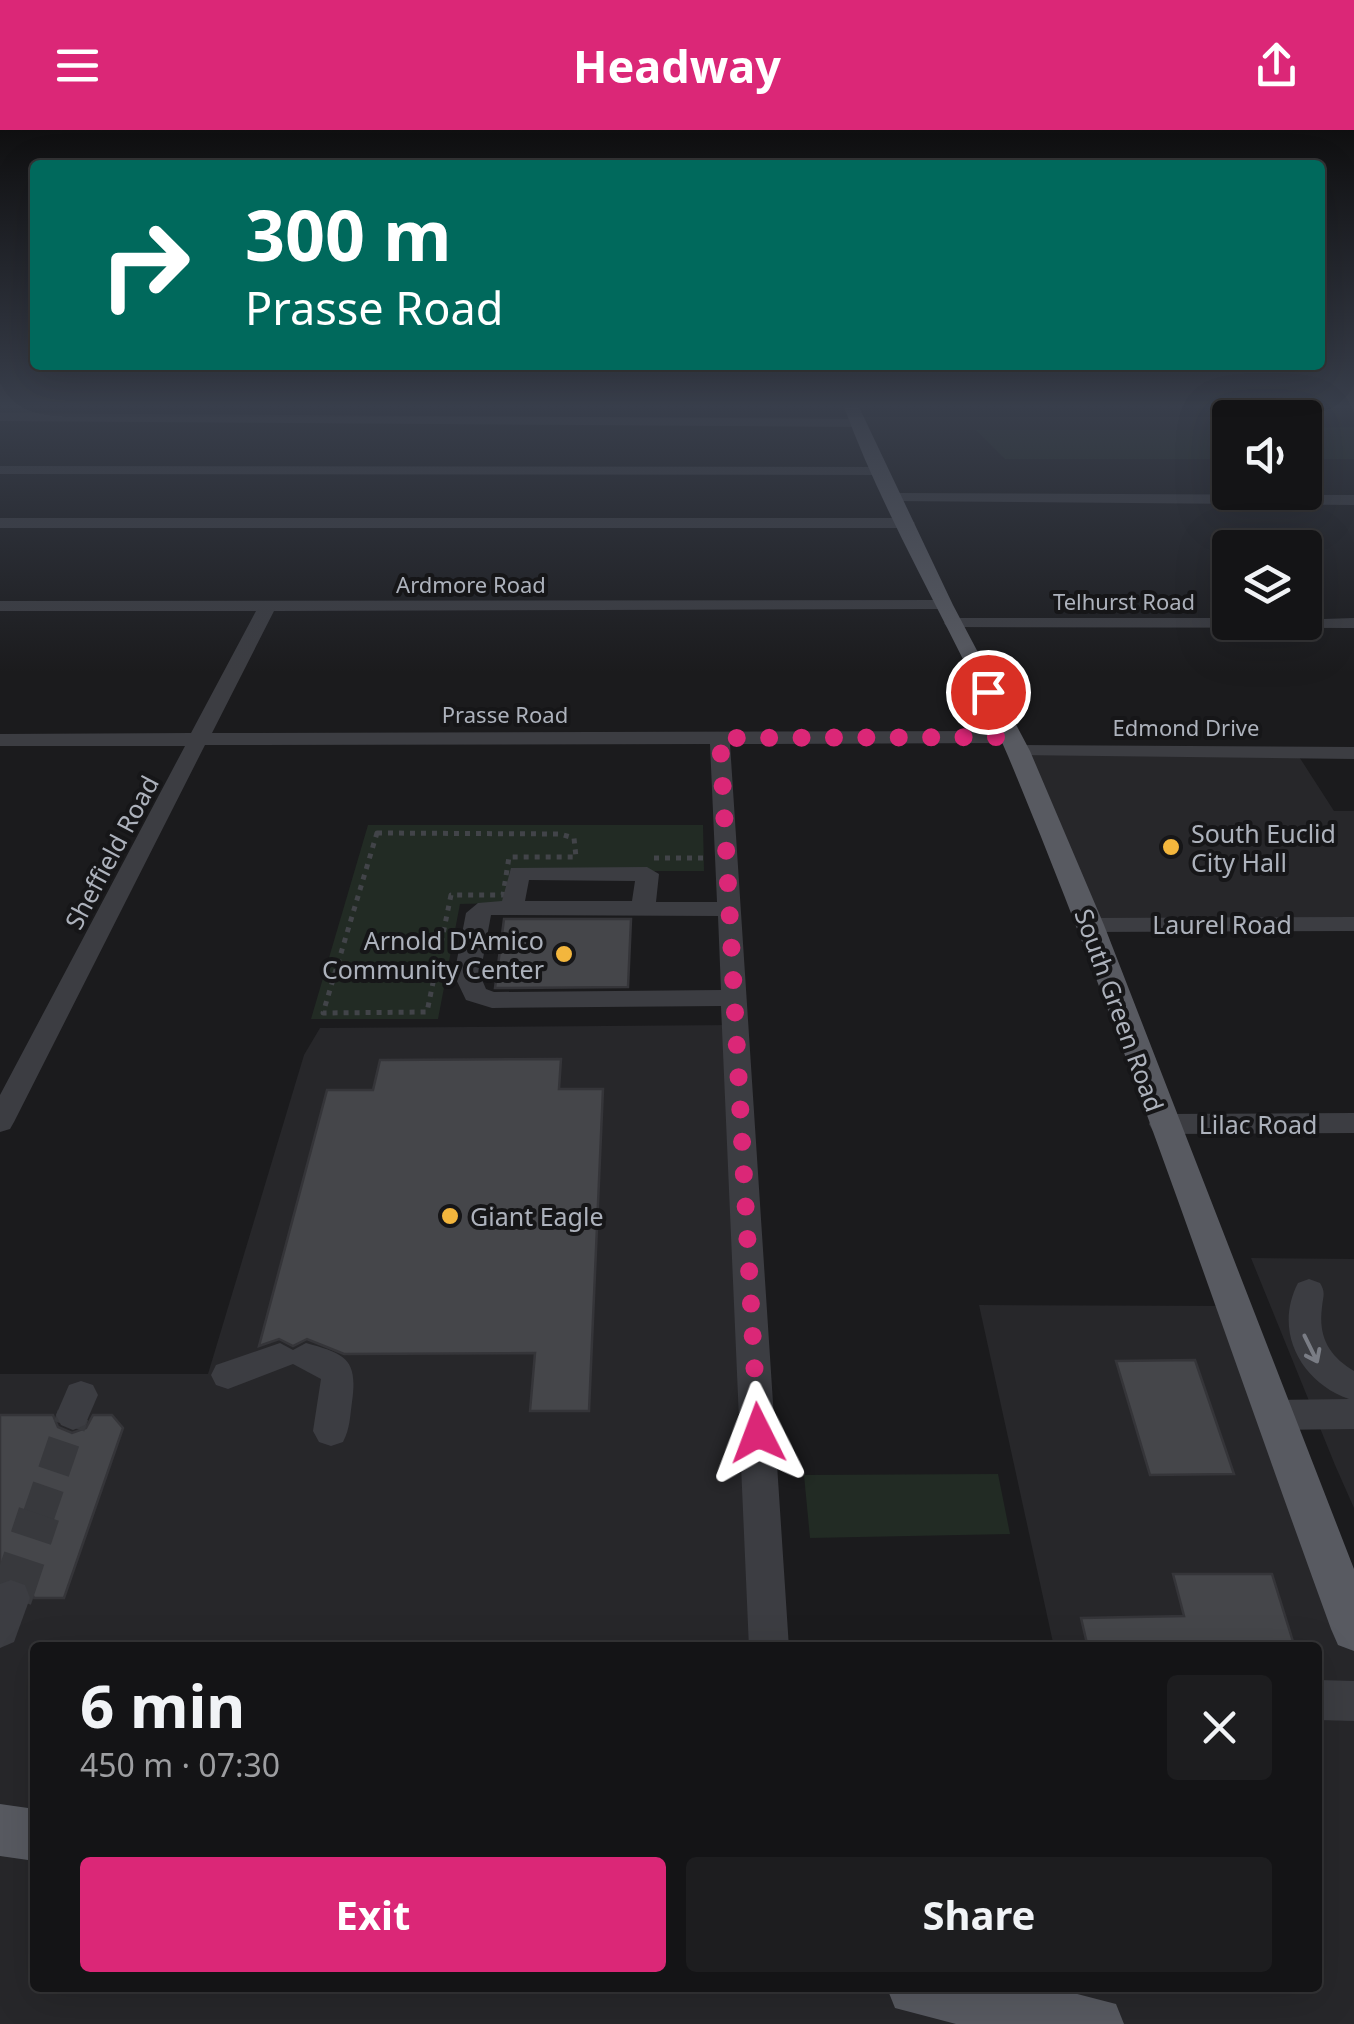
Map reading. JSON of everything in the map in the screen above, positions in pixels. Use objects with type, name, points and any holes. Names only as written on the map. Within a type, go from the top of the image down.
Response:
[{"type":"main road","name":"South Green Road","points":[[894,495],[948,614],[1014,744],[1090,925],[1354,1629]]},
{"type":"main road","points":[[0,1830],[30,1834]]},
{"type":"main road","points":[[932,2001],[1096,2024]]},
{"type":"street","points":[[896,498],[1354,500]]},
{"type":"street","points":[[0,523],[907,523]]},
{"type":"street","name":"Ardmore Road","points":[[0,606],[948,614]]},
{"type":"street","name":"Sheffield Road","points":[[0,1122],[201,740],[266,607]]},
{"type":"street","name":"Telhurst Road","points":[[948,614],[1354,624]]},
{"type":"street","points":[[720,738],[769,1642]]},
{"type":"street","name":"Prasse Road","points":[[0,740],[720,738],[1014,744]]},
{"type":"street","name":"Edmond Drive","points":[[1014,744],[1354,752]]},
{"type":"street","points":[[512,908],[518,873],[647,874],[644,908]]},
{"type":"street","points":[[730,909],[486,908],[478,913],[467,975],[475,994],[492,1000],[734,998]]},
{"type":"street","name":"Laurel Road","points":[[1090,925],[1354,924]]},
{"type":"street","name":"Lilac Road","points":[[1162,1124],[1354,1123]]},
{"type":"street","points":[[1309,1292],[1302,1330],[1310,1353],[1336,1378],[1354,1386]]},
{"type":"street","points":[[228,1375],[292,1357],[324,1362],[340,1374],[331,1431]]},
{"type":"street","points":[[1272,1414],[1354,1414]]},
{"type":"street","points":[[1322,1700],[1354,1701]]},
{"type":"path","points":[[376,833],[560,834],[574,838],[578,849],[576,857],[509,857],[504,895],[451,895],[427,1012],[323,1013],[376,833]]},
{"type":"shaded area","points":[[1018,751],[1296,752],[1334,811],[1354,811],[1354,924],[1090,925]]},
{"type":"shaded area","points":[[368,825],[703,825],[704,871],[511,871],[505,903],[460,904],[438,1019],[311,1019]]},
{"type":"shaded area","points":[[735,1025],[769,1642],[30,1642],[30,1992],[1322,1992],[1322,1642],[1053,1642],[979,1305],[1231,1306],[1354,1631],[1354,2024],[0,2024],[0,1374],[208,1374],[304,1055],[320,1028]]},
{"type":"shaded area","points":[[1251,1258],[1354,1259],[1354,1508],[1335,1465]]},
{"type":"shaded area","points":[[998,1474],[1010,1534],[810,1538],[804,1475]]},
{"type":"building","name":"Arnold D'Amico Community Center","points":[[504,919],[631,919],[628,987],[495,988]]},
{"type":"building","points":[[561,1059],[559,1089],[603,1089],[589,1411],[530,1411],[535,1353],[344,1354],[307,1339],[293,1346],[279,1339],[259,1346],[327,1090],[373,1090],[380,1060]]},
{"type":"building","points":[[1195,1360],[1234,1474],[1150,1475],[1116,1361]]},
{"type":"building","points":[[0,1415],[53,1415],[58,1427],[72,1433],[86,1428],[93,1415],[112,1415],[123,1428],[64,1598],[34,1598],[26,1581],[12,1576],[0,1580]]},
{"type":"building","points":[[1173,1574],[1272,1574],[1293,1642],[1087,1642],[1081,1618],[1184,1616]]},
{"type":"tunnel","points":[[38,1517],[73,1415]]},
{"type":"tunnel","points":[[11,1598],[38,1517]]},
{"type":"place","name":"South Euclid City Hall","points":[[1171,847]]},
{"type":"place","name":"Arnold D'Amico Community Center","points":[[564,954]]},
{"type":"place","name":"Giant Eagle","points":[[450,1216]]},
{"type":"route","points":[[758,1433],[720,738],[1010,737],[988,692]]}]
